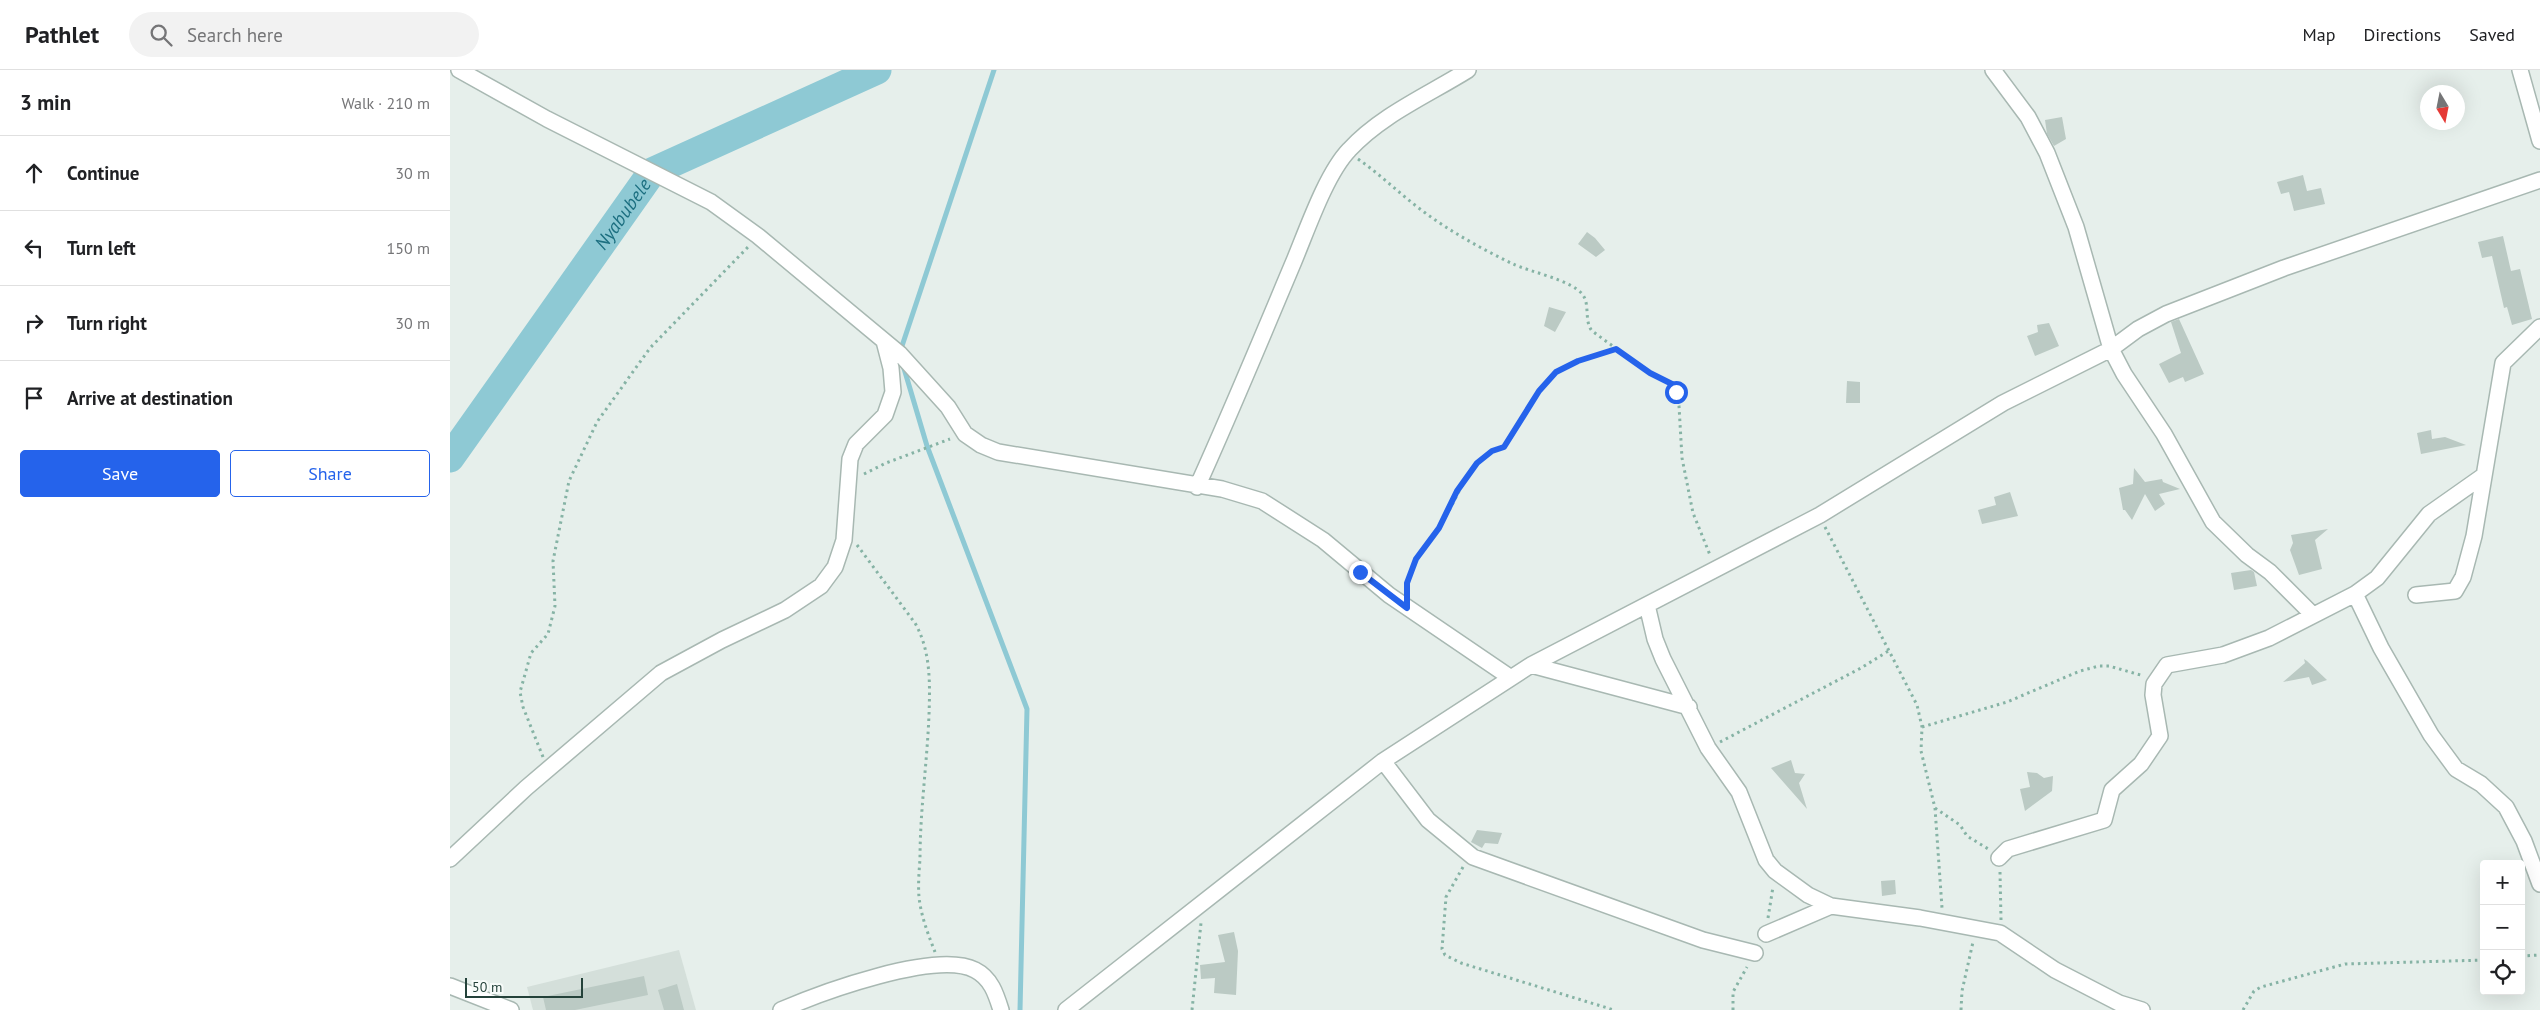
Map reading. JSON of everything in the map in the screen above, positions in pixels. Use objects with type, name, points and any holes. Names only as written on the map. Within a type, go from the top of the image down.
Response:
[{"type":"street","points":[[459,70],[547,119],[711,202],[758,236],[906,360],[948,407],[965,434],[981,445],[998,452],[1244,495],[1284,514],[1341,554],[1407,608],[1511,678]]},
{"type":"street","points":[[1197,487],[1233,408],[1302,242],[1331,178],[1348,151],[1377,124],[1468,70]]},
{"type":"street","points":[[1993,70],[2028,117],[2047,153],[2076,227],[2110,349],[2124,374],[2147,407],[2185,469],[2203,507],[2213,522],[2247,555],[2270,572],[2312,614]]},
{"type":"street","points":[[2520,70],[2540,141]]},
{"type":"street","points":[[1066,1010],[1203,905],[1272,846],[1383,761],[1531,665],[1820,515],[2003,404],[2110,349],[2138,329],[2166,314],[2229,288],[2540,180]]},
{"type":"street","points":[[2416,595],[2454,591],[2459,584],[2474,536],[2503,363],[2540,327]]},
{"type":"street","points":[[450,859],[601,722],[661,674],[722,640],[785,610],[821,586],[835,566],[844,540],[846,489],[850,459],[856,444],[885,416],[893,392],[891,368],[884,341]]},
{"type":"street","points":[[1999,858],[2008,848],[2104,820],[2112,790],[2141,764],[2160,736],[2153,695],[2157,680],[2167,665],[2223,655],[2269,638],[2312,614],[2355,594],[2377,578],[2430,514],[2483,476]]},
{"type":"street","points":[[2355,594],[2381,648],[2431,736],[2456,769],[2481,784],[2506,807],[2524,841],[2540,884]]},
{"type":"street","points":[[1648,605],[1655,639],[1708,748],[1739,792],[1766,860],[1775,871],[1808,895],[1831,906],[2000,933],[2055,970],[2119,1003],[2142,1010]]},
{"type":"street","points":[[1531,665],[1688,707]]},
{"type":"street","points":[[1383,761],[1428,820],[1474,857],[1703,940],[1755,953]]},
{"type":"street","points":[[1766,934],[1831,906]]},
{"type":"street","points":[[781,1010],[816,996],[892,972],[954,965],[974,969],[985,977],[995,991],[1001,1010]]},
{"type":"street","points":[[450,986],[510,1010]]},
{"type":"path","points":[[1348,151],[1424,212],[1454,232],[1514,265],[1568,285],[1579,292],[1584,296],[1590,328],[1650,373],[1674,385],[1679,406],[1682,458],[1693,513],[1716,570]]},
{"type":"path","points":[[549,769],[535,741],[522,707],[520,692],[531,653],[548,634],[555,606],[553,561],[569,481],[597,422],[650,348],[758,236]]},
{"type":"path","points":[[1407,608],[1407,583],[1416,559],[1443,522],[1457,491],[1477,463],[1492,451],[1504,447],[1539,391],[1556,372],[1578,361],[1616,349]]},
{"type":"path","points":[[846,489],[858,478],[886,463],[965,434]]},
{"type":"path","points":[[1820,515],[1917,705],[1922,727],[1921,751],[1935,808],[1944,924]]},
{"type":"path","points":[[845,526],[877,574],[915,623],[922,636],[927,657],[930,694],[927,764],[920,827],[919,896],[924,920],[940,966]]},
{"type":"path","points":[[1708,748],[1770,718],[1890,650]]},
{"type":"path","points":[[1922,727],[2007,702],[2080,671],[2099,666],[2109,666],[2157,680]]},
{"type":"path","points":[[1474,857],[1460,870],[1446,898],[1442,949],[1445,955],[1461,963],[1614,1010]]},
{"type":"path","points":[[1192,1010],[1203,905]]},
{"type":"path","points":[[1961,1010],[1962,991],[1976,929]]},
{"type":"path","points":[[2525,956],[2540,955]]},
{"type":"path","points":[[2243,1010],[2254,991],[2261,987],[2344,964],[2480,960]]},
{"type":"shaded area","points":[[679,950],[696,1010],[533,1010],[527,987]]},
{"type":"building","points":[[2062,117],[2066,139],[2054,146],[2047,134],[2045,120]]},
{"type":"building","points":[[2303,175],[2307,191],[2321,188],[2325,204],[2294,211],[2289,192],[2281,194],[2277,182]]},
{"type":"building","points":[[1587,232],[1605,250],[1596,257],[1578,244]]},
{"type":"building","points":[[2503,236],[2511,271],[2520,269],[2532,319],[2512,325],[2507,307],[2504,308],[2492,256],[2482,258],[2478,242]]},
{"type":"building","points":[[1549,307],[1566,312],[1555,332],[1544,326]]},
{"type":"building","points":[[2179,319],[2204,374],[2185,382],[2183,377],[2169,383],[2159,364],[2181,353],[2171,322]]},
{"type":"building","points":[[2049,323],[2059,346],[2035,356],[2027,336],[2038,332],[2037,325]]},
{"type":"building","points":[[1847,381],[1860,382],[1860,403],[1846,403]]},
{"type":"building","points":[[2431,430],[2432,439],[2445,437],[2466,445],[2421,454],[2417,433]]},
{"type":"building","points":[[2134,468],[2145,482],[2162,479],[2163,482],[2180,489],[2159,494],[2165,504],[2155,511],[2145,494],[2132,520],[2123,510],[2119,488],[2133,484]]},
{"type":"building","points":[[2010,492],[2018,516],[1982,524],[1978,510],[1996,505],[1994,497]]},
{"type":"building","points":[[2328,529],[2315,540],[2322,569],[2299,575],[2290,550],[2293,543],[2291,535]]},
{"type":"building","points":[[2251,570],[2254,572],[2257,586],[2234,590],[2231,573]]},
{"type":"building","points":[[2304,659],[2327,680],[2312,685],[2309,677],[2283,682],[2305,663]]},
{"type":"building","points":[[1791,760],[1795,773],[1805,774],[1799,783],[1807,809],[1771,768]]},
{"type":"building","points":[[2027,772],[2037,773],[2044,778],[2053,776],[2052,791],[2025,811],[2020,789],[2030,787]]},
{"type":"building","points":[[1477,830],[1502,833],[1498,844],[1485,843],[1482,848],[1471,842]]},
{"type":"building","points":[[1895,880],[1896,894],[1882,896],[1881,881]]},
{"type":"building","points":[[1234,932],[1238,951],[1236,995],[1214,993],[1215,978],[1201,979],[1200,965],[1225,962],[1218,935]]},
{"type":"building","points":[[644,976],[648,995],[575,1010],[546,1010],[543,997]]},
{"type":"building","points":[[677,984],[684,1010],[664,1010],[658,990]]},
{"type":"waterway","name":"Nyabubele","points":[[450,458],[652,172],[877,70]]},
{"type":"waterway","points":[[900,352],[994,70]]},
{"type":"waterway","points":[[903,365],[927,446],[1027,709],[1020,1010]]},
{"type":"route","points":[[1360,572],[1407,608],[1407,583],[1416,559],[1446,517],[1457,491],[1482,458],[1492,451],[1504,447],[1539,391],[1556,372],[1566,366],[1616,349],[1660,380],[1674,385],[1676,392]]}]
